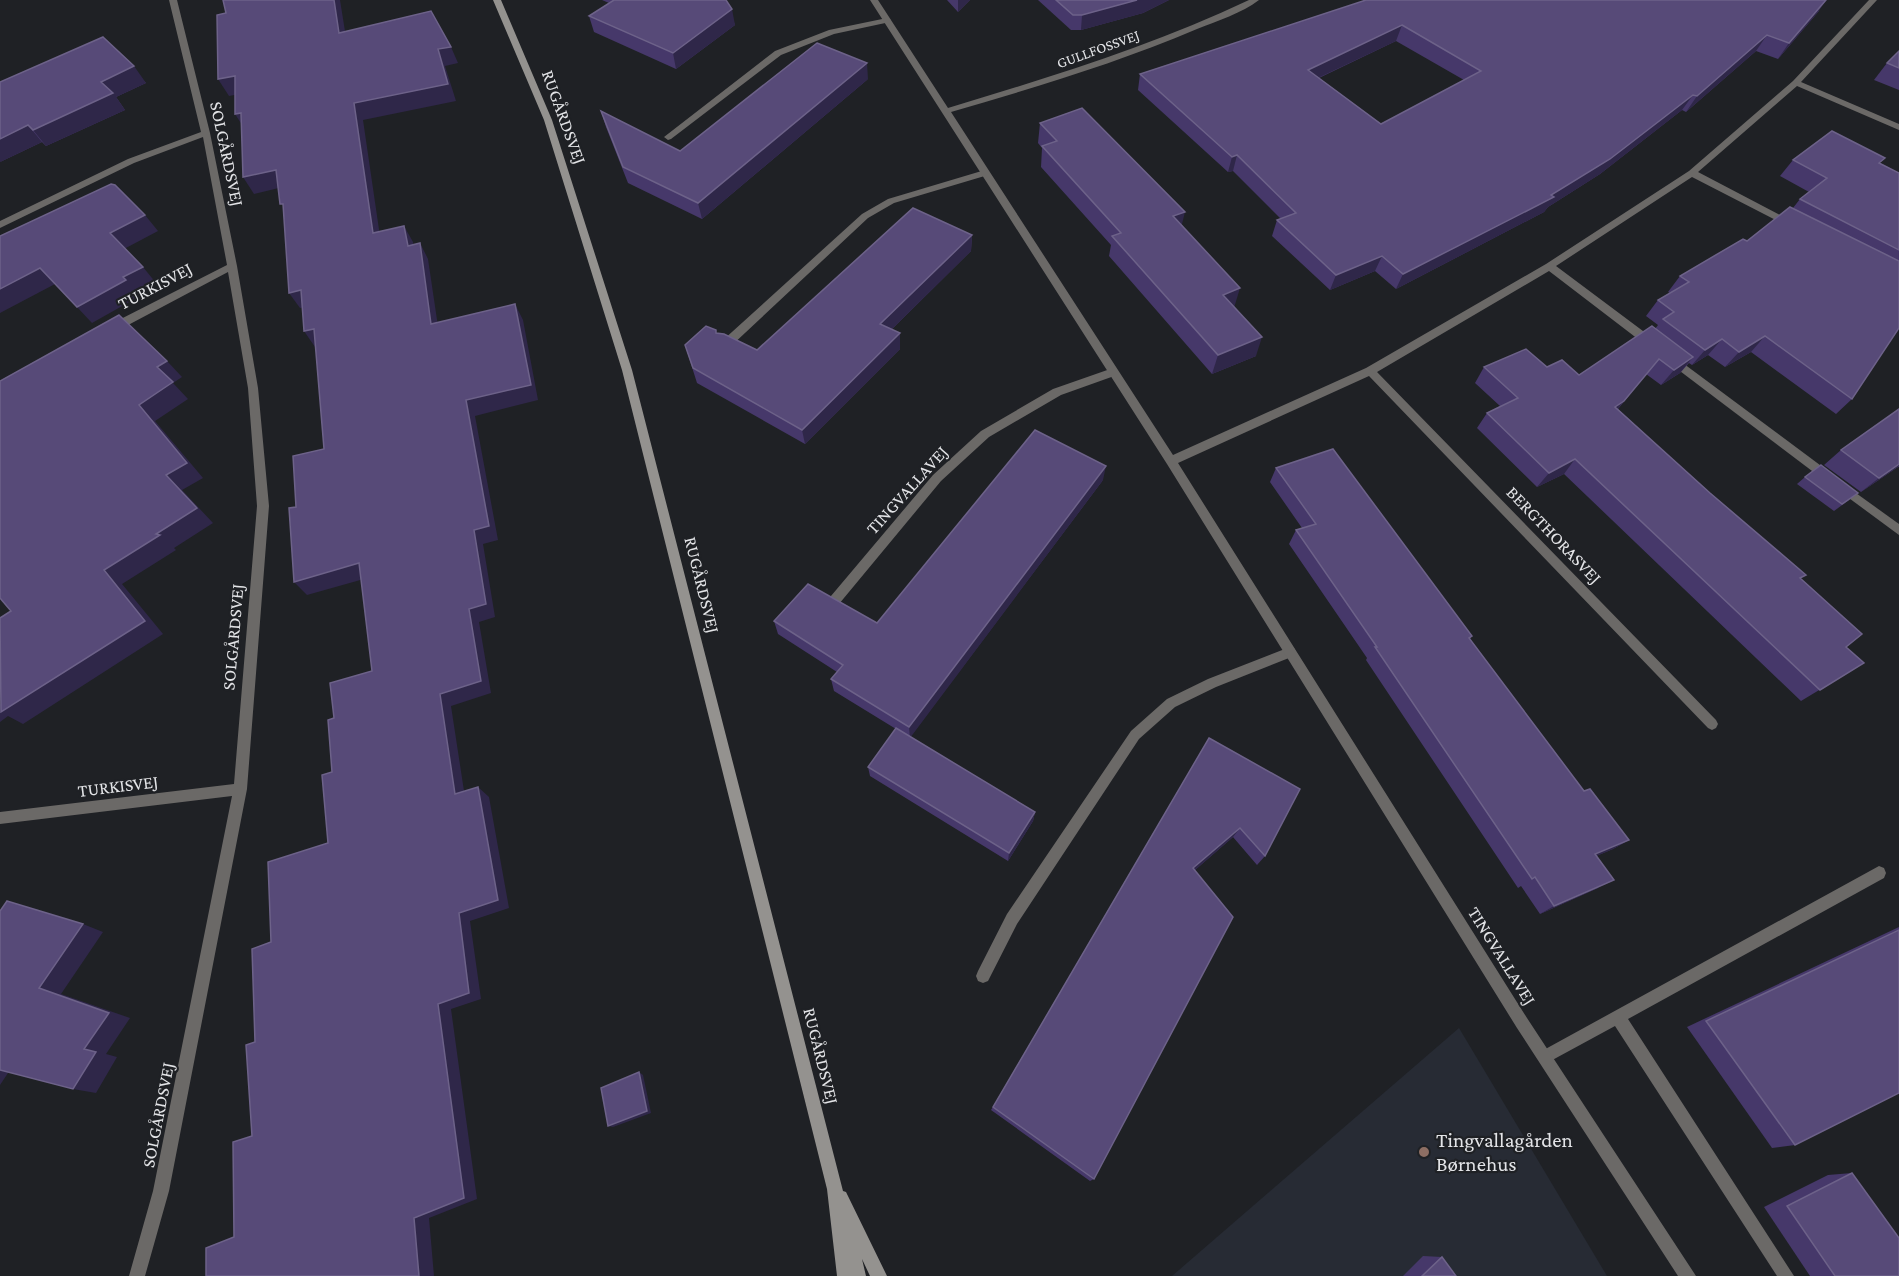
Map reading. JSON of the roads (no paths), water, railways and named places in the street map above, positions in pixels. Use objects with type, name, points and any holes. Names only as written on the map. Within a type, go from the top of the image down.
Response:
[{"type":"main road","name":"RUGÅRDSVEJ","points":[[497,0],[548,120],[627,370],[835,1189],[845,1276]]},
{"type":"main road","name":"RUGÅRDSVEJ","points":[[835,1189],[879,1276]]},
{"type":"main road","points":[[835,1189],[858,1276]]},
{"type":"street","name":"SOLGÅRDSVEJ","points":[[137,1276],[161,1191],[240,789],[263,506],[253,388],[232,266],[206,133],[173,0]]},
{"type":"street","name":"TINGVALLAVEJ","points":[[874,0],[1171,461],[1545,1057],[1688,1276]]},
{"type":"street","name":"GULLFOSSVEJ","points":[[945,111],[1086,70],[1219,18],[1255,0]]},
{"type":"street","points":[[1171,461],[1370,371],[1549,266],[1692,173],[1796,83],[1873,0]]},
{"type":"street","points":[[668,138],[778,53],[832,33],[887,20]]},
{"type":"street","points":[[1796,83],[1899,127]]},
{"type":"street","points":[[0,225],[131,161],[206,133]]},
{"type":"street","points":[[726,344],[865,216],[891,201],[985,173]]},
{"type":"street","points":[[1692,173],[1806,232]]},
{"type":"street","name":"TURKISVEJ","points":[[99,336],[232,266]]},
{"type":"street","points":[[1549,266],[1899,530]]},
{"type":"street","name":"BERGTHORASVEJ","points":[[1370,371],[1712,724]]},
{"type":"street","name":"TINGVALLAVEJ","points":[[835,600],[937,478],[985,434],[1057,392],[1113,372]]},
{"type":"street","points":[[982,976],[1018,909],[1135,735],[1171,703],[1212,682],[1290,651]]},
{"type":"street","name":"TURKISVEJ","points":[[0,818],[240,789]]},
{"type":"street","points":[[1545,1057],[1879,873]]},
{"type":"street","points":[[1618,1018],[1786,1276]]},
{"type":"place","name":"Tingvallagården Børnehus","points":[[1424,1152]]}]
